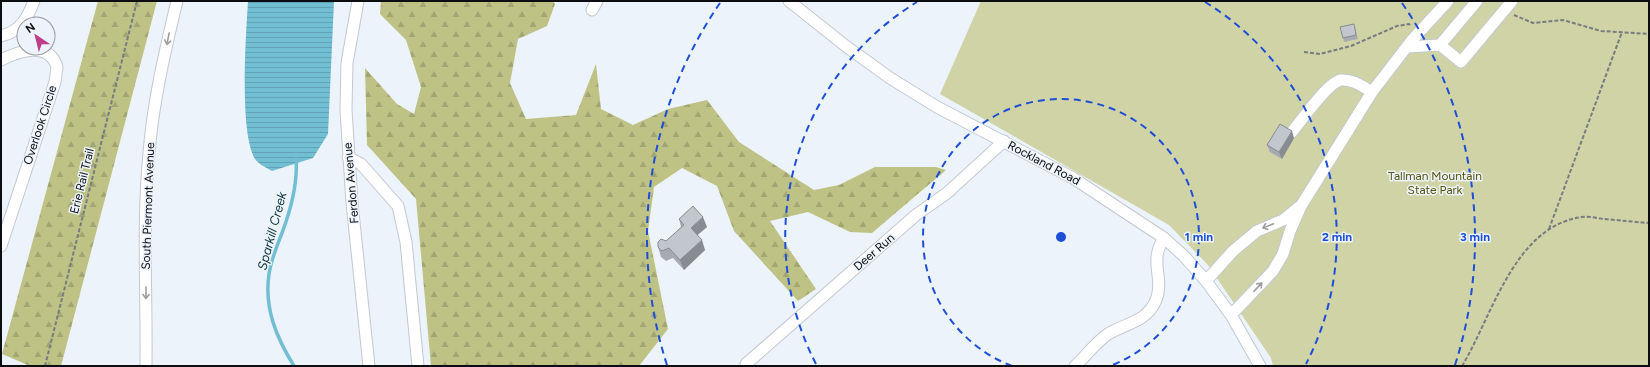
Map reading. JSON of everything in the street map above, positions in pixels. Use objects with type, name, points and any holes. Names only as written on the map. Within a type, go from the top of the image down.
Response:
[{"type":"street","points":[[1,36],[21,27],[28,19],[34,1]]},
{"type":"street","name":"South Piermont Avenue","points":[[146,366],[148,154],[176,1]]},
{"type":"street","name":"Ferdon Avenue","points":[[358,1],[350,43],[346,76],[348,157],[369,366]]},
{"type":"street","name":"Rockland Road","points":[[789,1],[847,47],[890,78],[937,107],[1073,178],[1164,238],[1184,256],[1206,281],[1231,315],[1260,366]]},
{"type":"street","points":[[1231,315],[1273,271],[1283,254],[1290,231],[1301,206],[1372,92],[1407,47],[1448,1]]},
{"type":"street","points":[[1440,45],[1477,1]]},
{"type":"street","points":[[1407,47],[1440,45],[1461,62],[1509,5]]},
{"type":"street","name":"Overlook Circle","points":[[1,60],[22,52],[39,50],[45,52],[53,58],[57,67],[55,82],[1,246]]},
{"type":"street","points":[[1292,132],[1331,86],[1340,80],[1352,81],[1372,92]]},
{"type":"street","name":"Deer Run","points":[[746,364],[916,215],[947,193],[1004,142]]},
{"type":"street","points":[[348,157],[361,164],[398,206],[406,242],[418,366]]},
{"type":"street","points":[[1206,281],[1233,251],[1257,231],[1283,220],[1301,206]]},
{"type":"street","points":[[1075,366],[1108,334],[1142,319],[1149,312],[1158,293],[1156,259],[1157,251],[1164,238]]},
{"type":"path","name":"Erie Rail Trail","points":[[45,366],[137,1]]},
{"type":"path","points":[[1509,5],[1514,15],[1532,23],[1563,20],[1601,31],[1649,34]]},
{"type":"path","points":[[1304,52],[1320,54],[1351,46],[1397,26],[1409,24],[1420,32]]},
{"type":"path","points":[[1549,230],[1622,32]]},
{"type":"path","points":[[1462,366],[1498,292],[1530,246],[1539,236],[1558,224],[1582,217],[1649,223]]},
{"type":"green space","points":[[98,1],[157,1],[61,366],[30,366],[2,354]]},
{"type":"green space","points":[[381,1],[553,1],[555,4],[547,26],[518,39],[510,83],[526,119],[576,115],[596,64],[601,109],[633,125],[668,109],[707,100],[739,142],[814,190],[839,185],[875,167],[936,167],[946,170],[872,233],[850,232],[808,212],[770,221],[816,289],[798,301],[734,231],[717,186],[682,168],[654,187],[648,231],[668,329],[639,366],[431,366],[416,199],[367,145],[365,68],[397,104],[414,114],[421,87],[406,40],[380,14]]},
{"type":"green space","name":"Tallman Mountain State Park","points":[[981,1],[1649,1],[1649,366],[1273,366],[1271,358],[1208,265],[1169,225],[940,94]]},
{"type":"water","points":[[248,1],[334,1],[328,134],[313,158],[272,171],[256,161],[250,146],[247,127],[245,83]]},
{"type":"building","points":[[1354,24],[1356,35],[1343,38],[1340,27]]},
{"type":"building","points":[[1280,124],[1292,131],[1279,152],[1267,145]]},
{"type":"building","points":[[693,206],[703,217],[691,228],[702,240],[680,260],[669,248],[662,251],[658,247],[658,242],[661,239],[666,241],[684,225],[679,219]]},
{"type":"waterway","name":"Sparkill Creek","points":[[294,366],[282,344],[273,322],[268,299],[268,287],[269,274],[274,253],[282,233],[293,196],[296,178],[296,159]]}]
